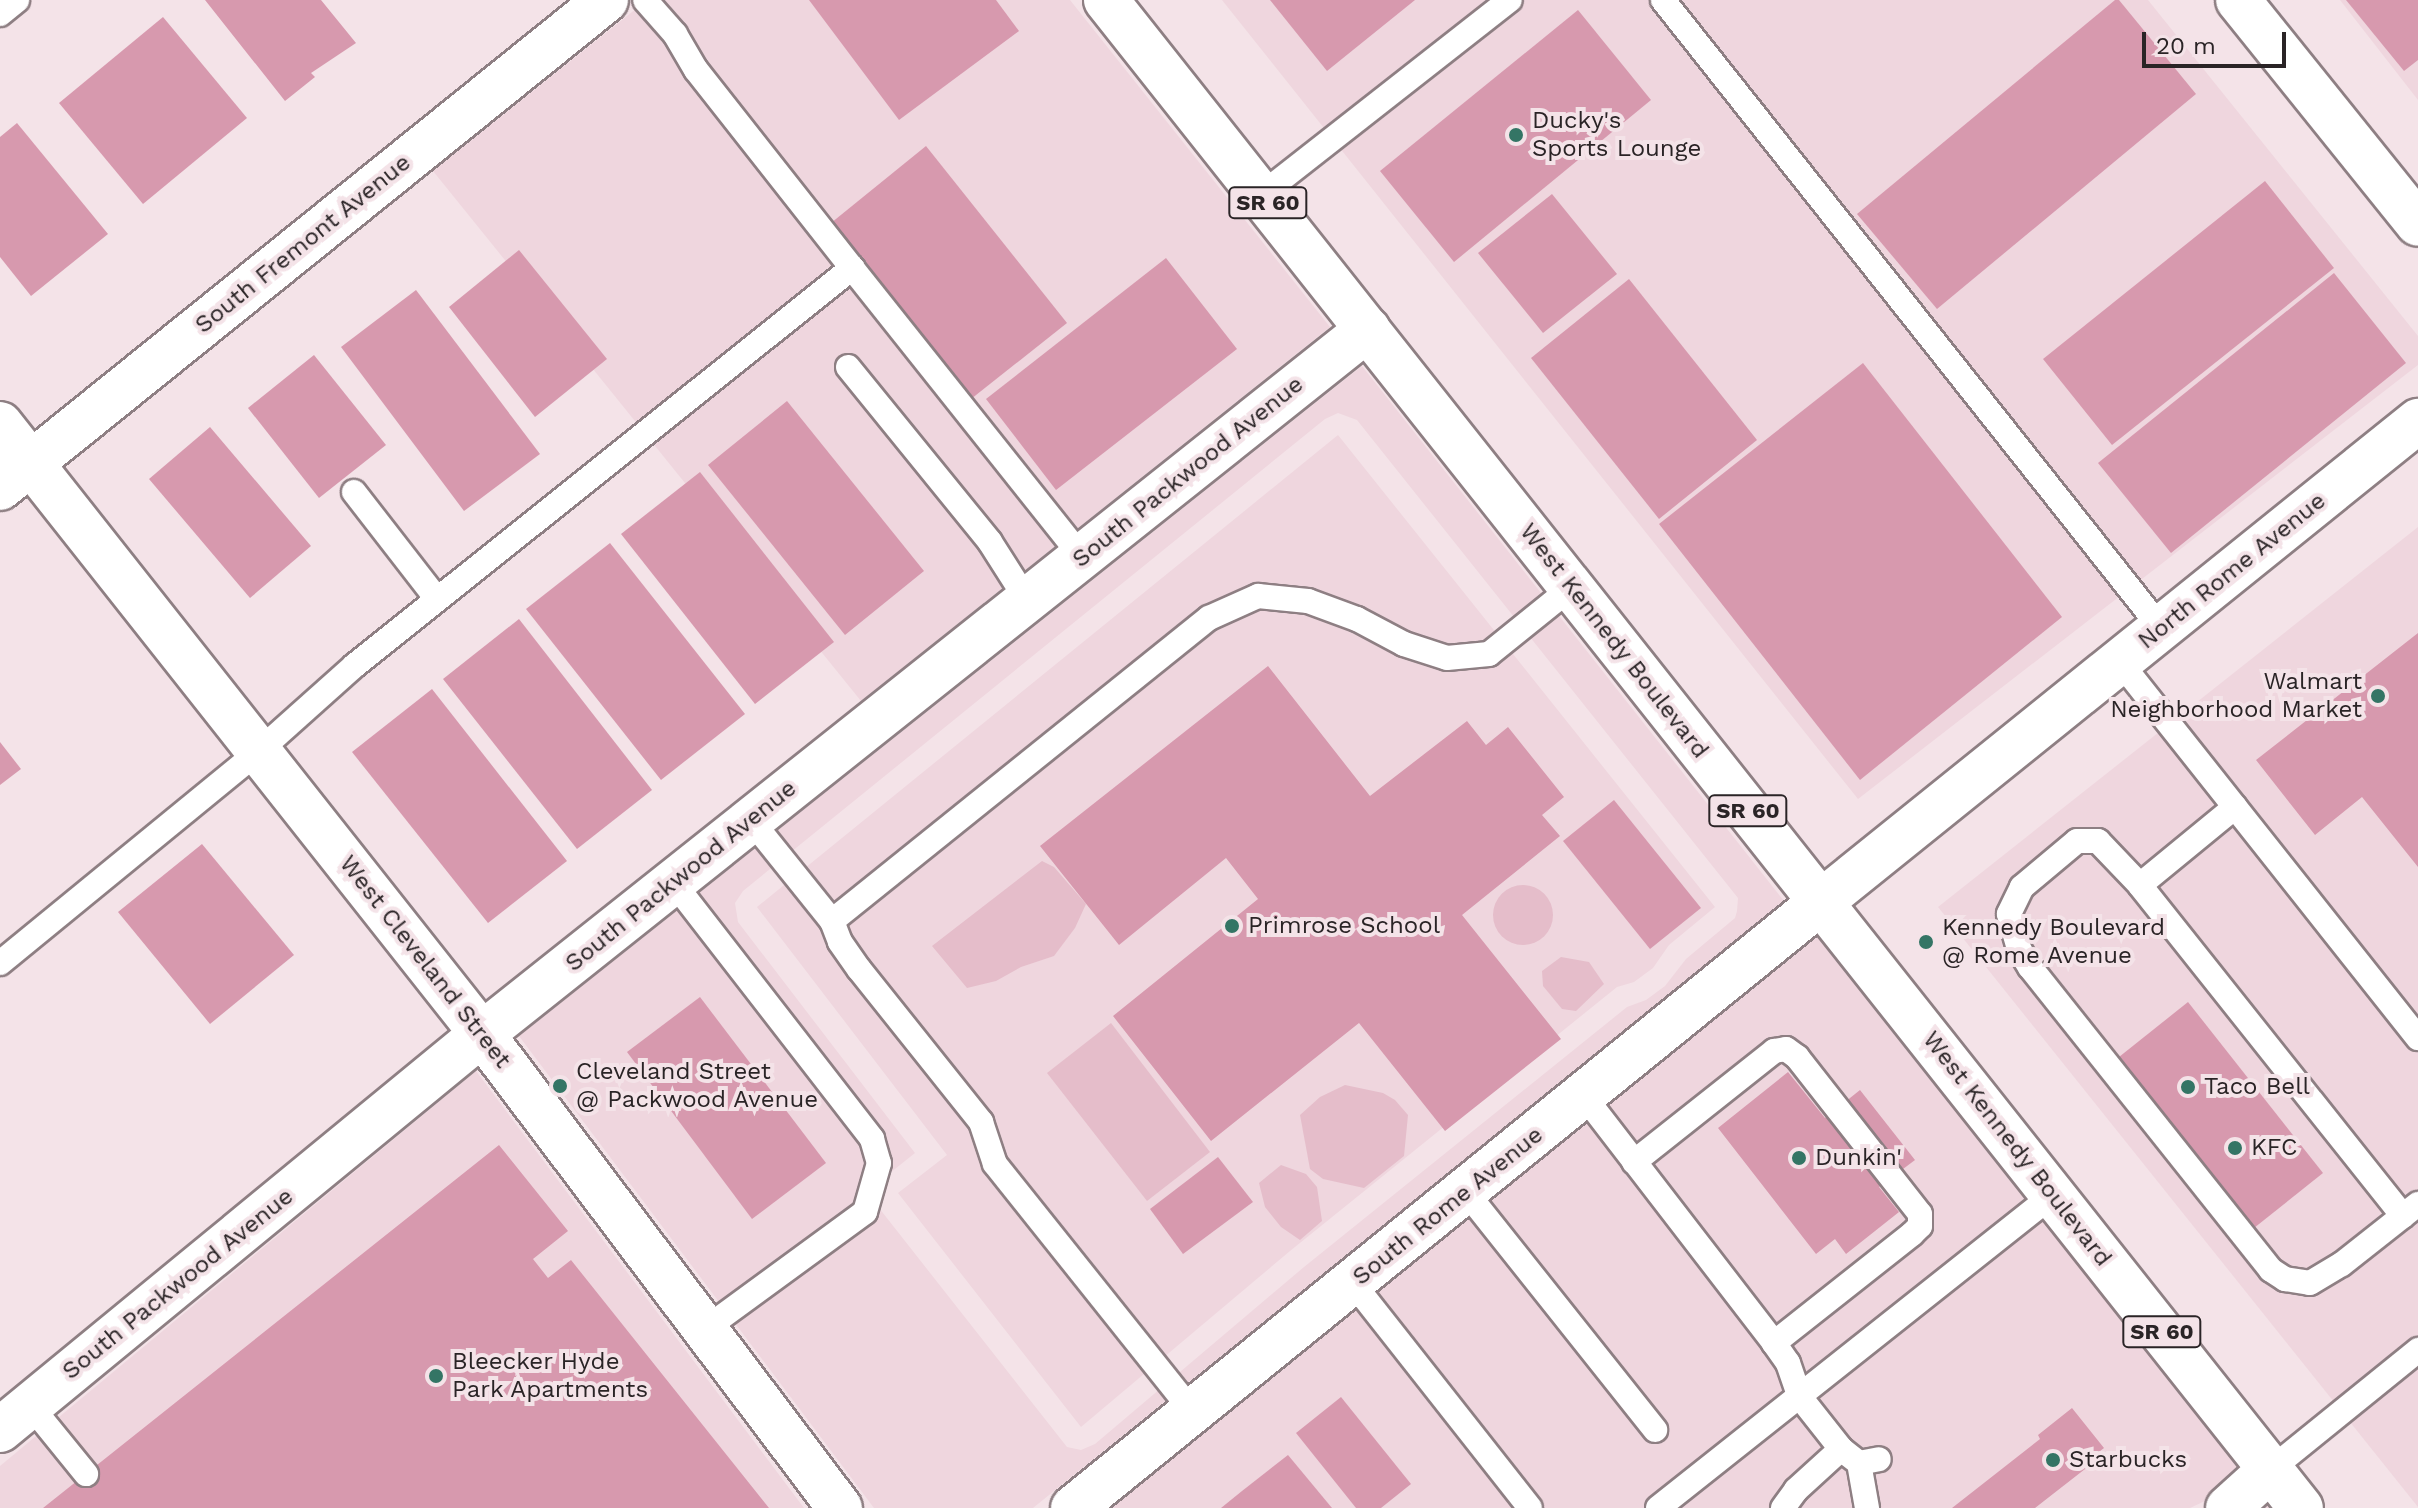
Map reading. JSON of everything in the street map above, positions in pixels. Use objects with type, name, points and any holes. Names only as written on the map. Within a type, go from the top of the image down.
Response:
[{"type":"street","name":"South Fremont Avenue","points":[[15,475],[606,0]]},
{"type":"street","name":"West Kennedy Boulevard","points":[[1106,0],[2301,1508]]},
{"type":"street","points":[[2238,0],[2418,224]]},
{"type":"street","name":"South Packwood Avenue","points":[[15,1418],[482,1034],[1368,329]]},
{"type":"street","name":"North Rome Avenue","points":[[1821,902],[2418,421]]},
{"type":"street","name":"West Cleveland Street","points":[[0,424],[15,475],[259,751],[482,1034],[840,1508]]},
{"type":"street","name":"South Rome Avenue","points":[[1073,1508],[1821,902]]},
{"type":"street","points":[[2228,1508],[2270,1470]]},
{"type":"lane","points":[[0,14],[17,0]]},
{"type":"lane","points":[[645,0],[675,34],[696,70],[1082,557]]},
{"type":"lane","points":[[1261,195],[1510,0]]},
{"type":"lane","points":[[1663,0],[2161,628]]},
{"type":"lane","points":[[0,963],[259,751],[354,666],[852,268]]},
{"type":"lane","points":[[848,367],[990,542],[1027,600]]},
{"type":"lane","points":[[354,492],[437,599]]},
{"type":"lane","points":[[832,921],[1209,618],[1258,596],[1308,601],[1357,619],[1404,644],[1447,658],[1489,654],[1572,587]]},
{"type":"lane","points":[[2120,662],[2418,1038]]},
{"type":"lane","points":[[2140,885],[2235,807]]},
{"type":"lane","points":[[751,820],[832,921],[840,942],[859,969],[981,1122],[995,1164],[1194,1413]]},
{"type":"lane","points":[[2077,841],[2098,841],[2140,885],[2410,1210],[2342,1264],[2310,1283],[2285,1279],[2271,1270],[2019,949],[2009,914],[2012,902],[2044,866],[2077,841]]},
{"type":"lane","points":[[673,882],[872,1139],[879,1163],[865,1212],[705,1329]]},
{"type":"lane","points":[[1634,1162],[1774,1051],[1786,1049],[1797,1057],[1920,1214],[1920,1226],[1774,1343]]},
{"type":"lane","points":[[1584,1096],[1774,1343],[1788,1363],[1800,1397],[1860,1457],[1867,1508]]},
{"type":"lane","points":[[1466,1192],[1655,1430]]},
{"type":"lane","points":[[1658,1508],[2054,1194]]},
{"type":"lane","points":[[1353,1283],[1530,1508]]},
{"type":"lane","points":[[2270,1470],[2418,1350]]},
{"type":"lane","points":[[15,1418],[86,1474]]},
{"type":"lane","points":[[1783,1508],[1802,1483],[1860,1457]]},
{"type":"shaded area","points":[[647,0],[1070,0],[1330,327],[861,701],[433,171]]},
{"type":"shaded area","points":[[1222,0],[2148,0],[2418,336],[2418,365],[1858,799]]},
{"type":"shaded area","points":[[2340,0],[2418,0],[2418,100]]},
{"type":"shaded area","points":[[1362,366],[1784,901],[1033,1508],[874,1508],[519,1036]],"holes":[[[1338,413],[1357,420],[1738,898],[1737,911],[1735,918],[1686,959],[1665,986],[1646,1000],[1627,1007],[1304,1267],[1095,1444],[1081,1450],[1067,1447],[879,1208],[875,1194],[880,1181],[915,1153],[738,922],[735,903],[743,891],[1325,419]]]},
{"type":"shaded area","name":"Primrose School","points":[[1338,435],[1715,907],[1669,945],[1653,968],[1634,982],[1617,987],[1290,1251],[1081,1427],[898,1193],[947,1155],[757,907]]},
{"type":"shaded area","points":[[2418,527],[2418,1507],[1938,907]]},
{"type":"shaded area","points":[[1042,861],[1054,867],[1086,904],[1075,928],[1054,956],[1021,967],[996,981],[967,988],[932,946]]},
{"type":"shaded area","points":[[1523,885],[1544,894],[1553,915],[1544,936],[1523,945],[1502,936],[1493,915],[1502,894]]},
{"type":"shaded area","points":[[1821,902],[2270,1470],[2293,1508],[2250,1508],[2269,1471],[2190,1508],[1073,1508]]},
{"type":"shaded area","points":[[1561,957],[1589,962],[1604,984],[1576,1011],[1562,1009],[1543,986],[1542,971]]},
{"type":"shaded area","points":[[1111,1023],[1210,1152],[1147,1201],[1047,1073]]},
{"type":"shaded area","name":"Bleecker Hyde Park Apartments","points":[[476,1071],[804,1508],[0,1508],[0,1466]]},
{"type":"shaded area","points":[[1345,1085],[1383,1093],[1395,1100],[1408,1115],[1404,1156],[1364,1188],[1323,1179],[1310,1169],[1300,1115],[1320,1097]]},
{"type":"shaded area","points":[[1281,1165],[1306,1174],[1317,1187],[1322,1221],[1300,1240],[1281,1227],[1265,1207],[1259,1183]]},
{"type":"building","points":[[205,0],[321,0],[356,43],[311,73],[315,77],[285,101]]},
{"type":"building","points":[[809,0],[996,0],[1019,31],[899,120]]},
{"type":"building","points":[[1270,0],[1415,0],[1327,71]]},
{"type":"building","points":[[2115,0],[2119,0],[2196,94],[1937,309],[1857,214]]},
{"type":"building","points":[[2346,0],[2418,0],[2418,60],[2404,71]]},
{"type":"building","name":"Ducky's Sports Lounge","points":[[1578,10],[1651,100],[1454,262],[1380,171]]},
{"type":"building","points":[[163,17],[247,118],[143,204],[59,103]]},
{"type":"building","points":[[17,123],[108,234],[31,296],[0,257],[0,137]]},
{"type":"building","points":[[926,146],[1067,323],[971,399],[831,223]]},
{"type":"building","points":[[2265,181],[2334,268],[2112,445],[2043,359]]},
{"type":"building","points":[[1552,194],[1617,274],[1543,333],[1478,253]]},
{"type":"building","points":[[519,250],[607,359],[535,417],[449,307]]},
{"type":"building","points":[[1166,258],[1237,349],[1056,490],[986,399]]},
{"type":"building","points":[[2334,273],[2406,363],[2171,553],[2098,463]]},
{"type":"building","points":[[1629,279],[1757,440],[1659,519],[1531,358]]},
{"type":"building","points":[[416,290],[540,454],[464,511],[341,347]]},
{"type":"building","points":[[314,355],[386,445],[319,498],[248,408]]},
{"type":"building","points":[[1863,363],[2062,617],[1860,780],[1659,524]]},
{"type":"building","points":[[787,401],[924,571],[845,635],[708,465]]},
{"type":"building","points":[[210,427],[311,546],[250,598],[149,479]]},
{"type":"building","points":[[700,472],[834,642],[755,704],[621,534]]},
{"type":"building","points":[[610,543],[745,714],[661,780],[526,609]]},
{"type":"building","points":[[519,619],[652,790],[577,849],[443,679]]},
{"type":"building","name":"Walmart Neighborhood Market","points":[[2418,633],[2418,867],[2362,797],[2315,835],[2256,760]]},
{"type":"building","points":[[1268,666],[1370,796],[1467,721],[1486,745],[1508,727],[1564,797],[1542,815],[1560,836],[1462,915],[1561,1039],[1445,1131],[1359,1023],[1211,1141],[1113,1016],[1258,899],[1226,858],[1119,945],[1040,846]]},
{"type":"building","points":[[432,689],[567,861],[488,923],[352,752]]},
{"type":"building","points":[[0,742],[21,769],[0,785]]},
{"type":"building","points":[[1614,800],[1701,908],[1650,949],[1563,841]]},
{"type":"building","points":[[202,844],[294,955],[210,1024],[118,912]]},
{"type":"building","points":[[700,997],[826,1163],[752,1219],[627,1052]]},
{"type":"building","points":[[2188,1002],[2323,1173],[2254,1228],[2119,1057]]},
{"type":"building","name":"Dunkin'","points":[[1788,1072],[1825,1118],[1860,1090],[1915,1160],[1879,1187],[1899,1212],[1846,1254],[1835,1239],[1816,1254],[1718,1128]]},
{"type":"building","name":"Bleecker Hyde Park Apartments","points":[[499,1145],[568,1231],[533,1259],[548,1278],[571,1260],[769,1508],[43,1508]]},
{"type":"building","points":[[1218,1157],[1253,1202],[1183,1254],[1150,1209]]},
{"type":"building","points":[[1341,1397],[1411,1484],[1381,1508],[1356,1508],[1296,1433]]},
{"type":"building","name":"Starbucks","points":[[2072,1408],[2104,1448],[2091,1458],[2094,1462],[2035,1508],[1952,1508],[2040,1439],[2038,1435]]},
{"type":"building","points":[[1288,1455],[1332,1508],[1221,1508],[1242,1491]]},
{"type":"place","name":"Ducky's Sports Lounge","points":[[1516,135]]},
{"type":"place","name":"Walmart Neighborhood Market","points":[[2378,696]]},
{"type":"place","name":"Primrose School","points":[[1232,926]]},
{"type":"place","name":"Kennedy Boulevard @ Rome Avenue","points":[[1926,942]]},
{"type":"place","name":"Cleveland Street @ Packwood Avenue","points":[[560,1086]]},
{"type":"place","name":"Taco Bell","points":[[2188,1087]]},
{"type":"place","name":"KFC","points":[[2235,1148]]},
{"type":"place","name":"Dunkin'","points":[[1799,1158]]},
{"type":"place","name":"Bleecker Hyde Park Apartments","points":[[436,1376]]},
{"type":"place","name":"Starbucks","points":[[2053,1460]]}]
